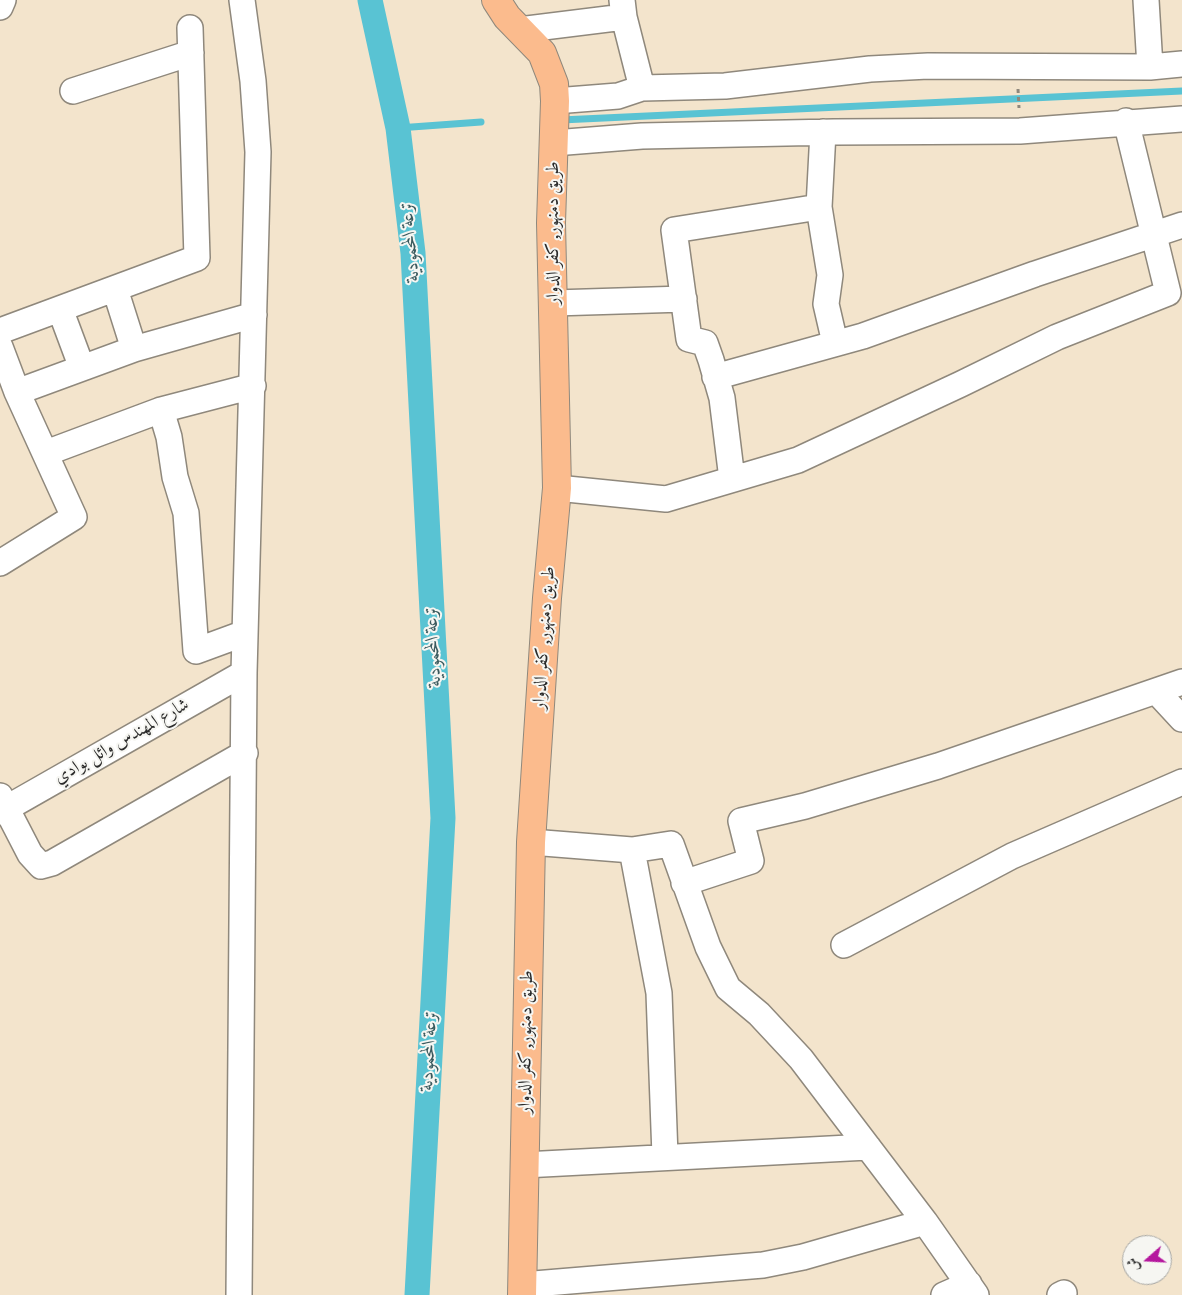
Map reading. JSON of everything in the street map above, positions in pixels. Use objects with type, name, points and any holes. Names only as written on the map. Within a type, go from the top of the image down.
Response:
[{"type":"main road","name":"طريق دمنهور, كفر الدوار","points":[[496,0],[519,30],[542,53],[554,84],[555,101],[551,223],[557,488],[531,842],[522,1290]]},
{"type":"street","points":[[0,7],[2,0]]},
{"type":"street","points":[[239,1295],[245,752],[244,673],[253,386],[257,125],[242,0]]},
{"type":"street","points":[[1146,0],[1150,67]]},
{"type":"street","points":[[519,30],[623,9],[642,88]]},
{"type":"street","points":[[0,331],[197,258],[190,28]]},
{"type":"street","points":[[73,91],[191,53]]},
{"type":"street","points":[[555,101],[618,96],[642,88],[725,86],[870,69],[1017,66],[1150,67],[1182,64]]},
{"type":"street","points":[[554,143],[642,136],[823,132],[1020,131],[1182,118]]},
{"type":"street","points":[[557,488],[666,499],[798,460],[961,384],[1056,337],[1175,290],[1153,235],[1126,122]]},
{"type":"street","points":[[823,132],[819,207],[830,276],[826,304],[835,343]]},
{"type":"street","points":[[732,479],[722,398],[705,343],[690,339],[674,230],[819,207]]},
{"type":"street","points":[[715,377],[922,316],[1035,274],[1182,225]]},
{"type":"street","points":[[114,289],[134,349]]},
{"type":"street","points":[[554,303],[684,300]]},
{"type":"street","points":[[60,309],[82,368]]},
{"type":"street","points":[[17,392],[134,349],[254,315]]},
{"type":"street","points":[[0,346],[17,392],[74,517],[0,563]]},
{"type":"street","points":[[46,453],[161,410],[253,386]]},
{"type":"street","points":[[161,410],[169,437],[175,478],[186,512],[196,652],[245,633]]},
{"type":"street","name":"شارع المهندس وائل بوادي","points":[[2,805],[244,673]]},
{"type":"street","points":[[684,883],[751,861],[741,821],[815,803],[938,766],[1182,682]]},
{"type":"street","points":[[1157,692],[1182,719]]},
{"type":"street","points":[[2,805],[30,854],[41,866],[52,863],[245,752]]},
{"type":"street","points":[[844,945],[1012,856],[1182,782]]},
{"type":"street","points":[[531,842],[632,850],[671,844],[708,947],[728,988],[759,1014],[801,1059],[926,1222],[972,1290],[944,1295]]},
{"type":"street","points":[[632,850],[659,993],[664,1156]]},
{"type":"street","points":[[524,1165],[664,1156],[754,1154],[868,1147]]},
{"type":"street","points":[[522,1290],[763,1264],[803,1257],[926,1222]]},
{"type":"path","points":[[1017,66],[1020,131]]},
{"type":"waterway","name":"ترعة المحمودية","points":[[370,0],[398,128],[413,253],[443,818],[417,1295]]},
{"type":"waterway","points":[[561,120],[1182,91]]},
{"type":"waterway","points":[[398,128],[481,122]]}]
